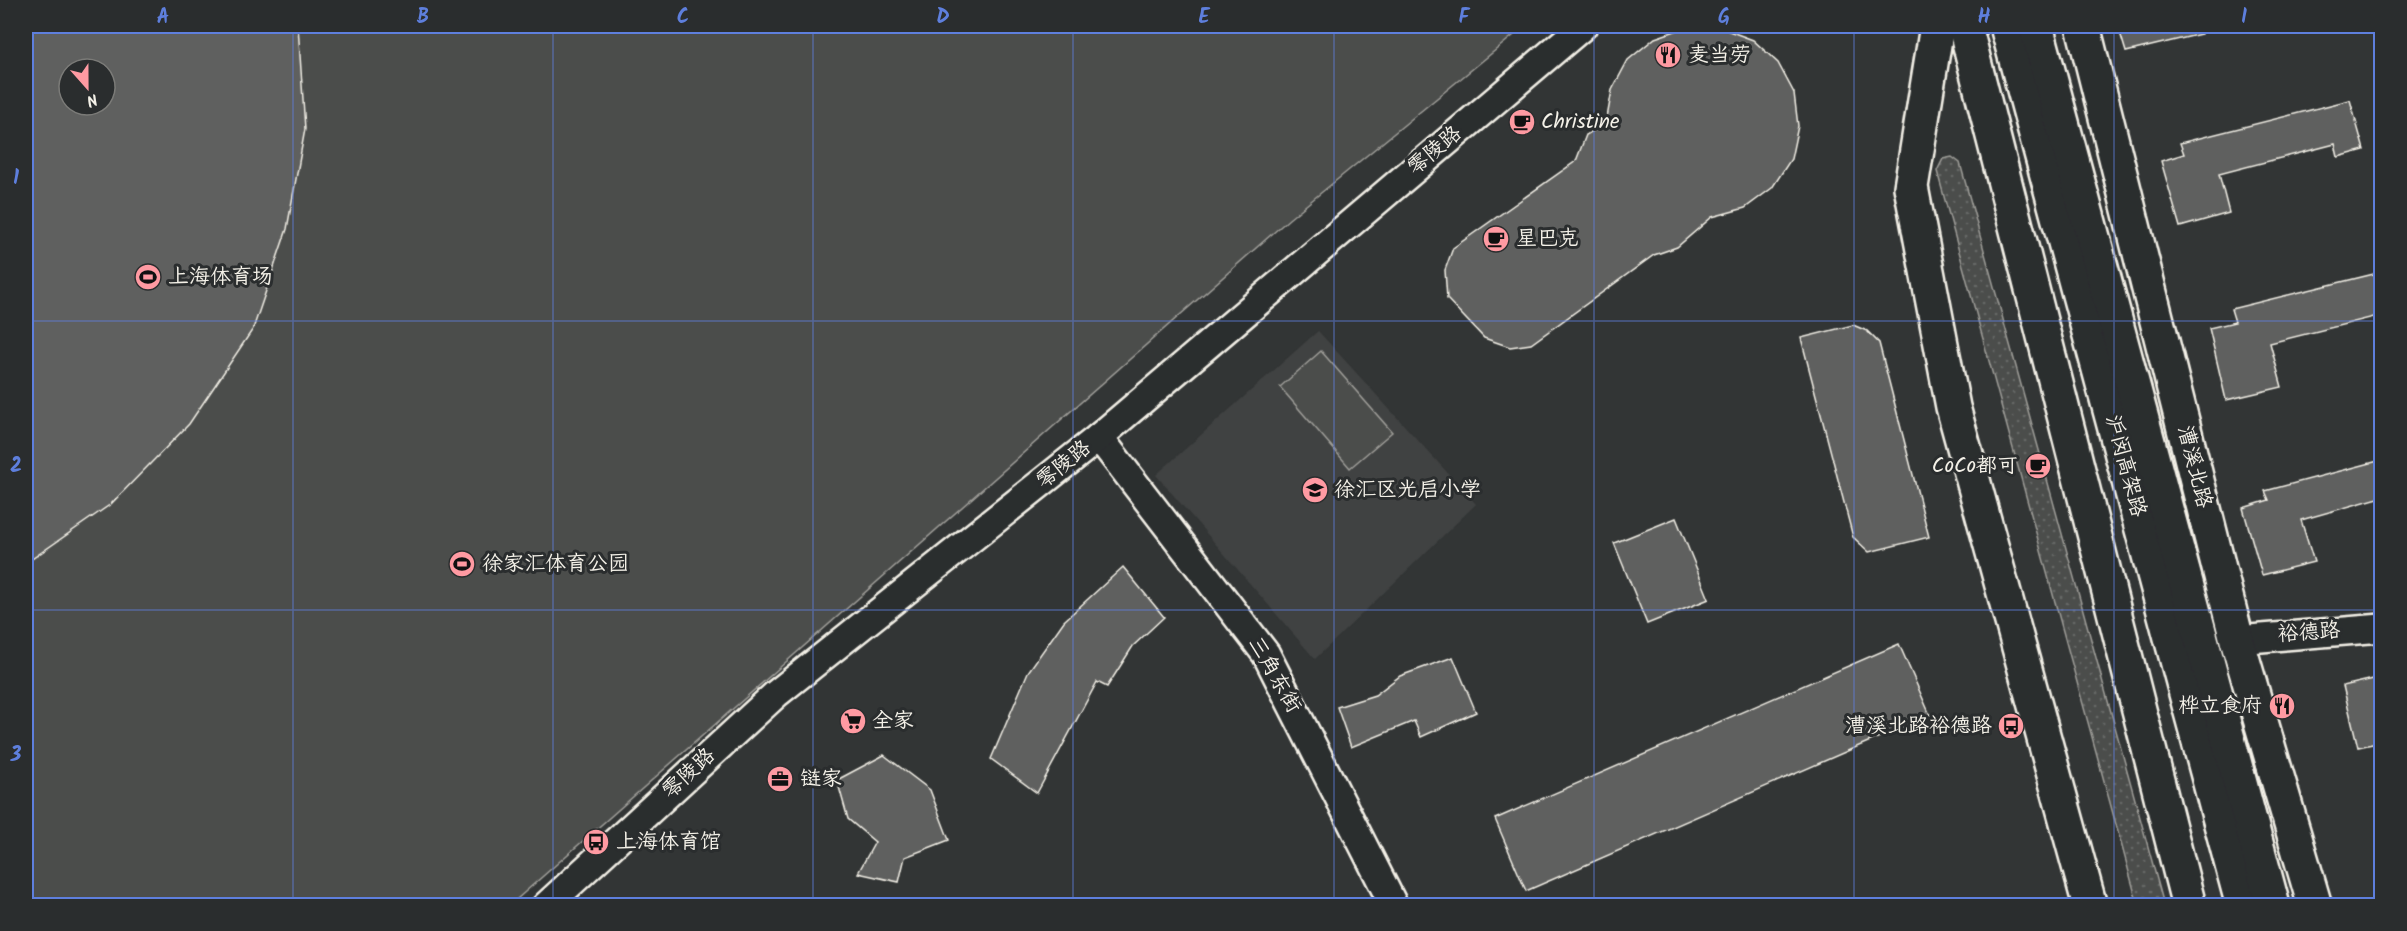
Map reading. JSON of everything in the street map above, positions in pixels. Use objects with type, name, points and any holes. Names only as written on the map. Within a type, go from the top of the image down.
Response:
[{"type":"main road","points":[[1937,26],[1911,187],[1953,407],[2091,906]]},
{"type":"main road","points":[[1965,26],[2189,906]]},
{"type":"main road","name":"沪闵高架路","points":[[2007,26],[2243,906]]},
{"type":"main road","points":[[2036,26],[2273,906]]},
{"type":"main road","name":"漕溪北路","points":[[2083,26],[2237,640],[2315,906]]},
{"type":"street","name":"零陵路","points":[[546,906],[776,694],[1099,437],[1582,26]]},
{"type":"street","name":"三角东街","points":[[1099,437],[1266,654],[1394,906]]},
{"type":"street","name":"裕德路","points":[[2237,640],[2382,628]]},
{"type":"shaded area","name":"徐家汇体育公园","points":[[26,26],[1525,26],[1289,219],[509,906],[26,905]]},
{"type":"shaded area","points":[[1952,157],[1960,163],[2164,905],[2138,905],[1937,171],[1943,159]]},
{"type":"shaded area","name":"徐汇区光启小学","points":[[1318,331],[1476,504],[1315,659],[1156,475]]},
{"type":"shaded area","points":[[1321,351],[1392,432],[1350,468],[1280,387]]},
{"type":"building","name":"上海体育场","points":[[26,26],[298,26],[305,129],[287,229],[253,329],[189,424],[111,504],[26,563]]},
{"type":"building","points":[[2118,26],[2200,26],[2201,34],[2126,52]]},
{"type":"building","points":[[1687,27],[1721,28],[1753,40],[1778,63],[1794,93],[1798,126],[1791,159],[1772,188],[1745,208],[1712,217],[1677,247],[1654,255],[1531,344],[1510,347],[1484,338],[1447,299],[1445,270],[1453,248],[1576,161],[1586,135],[1606,123],[1612,90],[1628,60],[1655,38]]},
{"type":"building","points":[[2350,100],[2364,150],[2338,157],[2335,144],[2219,174],[2229,213],[2180,227],[2161,161],[2184,154],[2180,143]]},
{"type":"building","points":[[2382,272],[2382,315],[2270,343],[2282,387],[2226,400],[2209,328],[2235,322],[2231,309]]},
{"type":"building","points":[[1853,325],[1867,331],[1879,343],[1929,537],[1869,552],[1853,537],[1801,338]]},
{"type":"building","points":[[2382,460],[2382,497],[2301,520],[2314,562],[2262,575],[2243,508],[2269,500],[2265,491]]},
{"type":"building","points":[[1676,518],[1709,599],[1647,624],[1614,543]]},
{"type":"building","points":[[1123,567],[1164,617],[1133,646],[1107,687],[1097,682],[1037,793],[991,759],[1028,672],[1064,621]]},
{"type":"building","points":[[1899,644],[1930,715],[1526,891],[1495,819]]},
{"type":"building","points":[[1453,657],[1476,712],[1421,737],[1414,721],[1351,747],[1337,707],[1375,695],[1400,676]]},
{"type":"building","points":[[2382,677],[2382,742],[2358,747],[2343,686]]},
{"type":"building","points":[[884,755],[930,790],[949,840],[905,857],[899,882],[858,873],[875,842],[848,819],[837,780]]},
{"type":"place","name":"麦当劳","points":[[1668,55]]},
{"type":"place","name":"Christine","points":[[1522,122]]},
{"type":"place","name":"星巴克","points":[[1496,239]]},
{"type":"place","name":"上海体育场","points":[[148,277]]},
{"type":"place","name":"CoCo都可","points":[[2038,466]]},
{"type":"place","name":"徐汇区光启小学","points":[[1315,490]]},
{"type":"place","name":"徐家汇体育公园","points":[[462,564]]},
{"type":"place","name":"桦立食府","points":[[2282,706]]},
{"type":"place","name":"全家","points":[[853,721]]},
{"type":"place","name":"漕溪北路裕德路","points":[[2011,726]]},
{"type":"place","name":"链家","points":[[780,779]]},
{"type":"place","name":"上海体育馆","points":[[596,842]]}]
